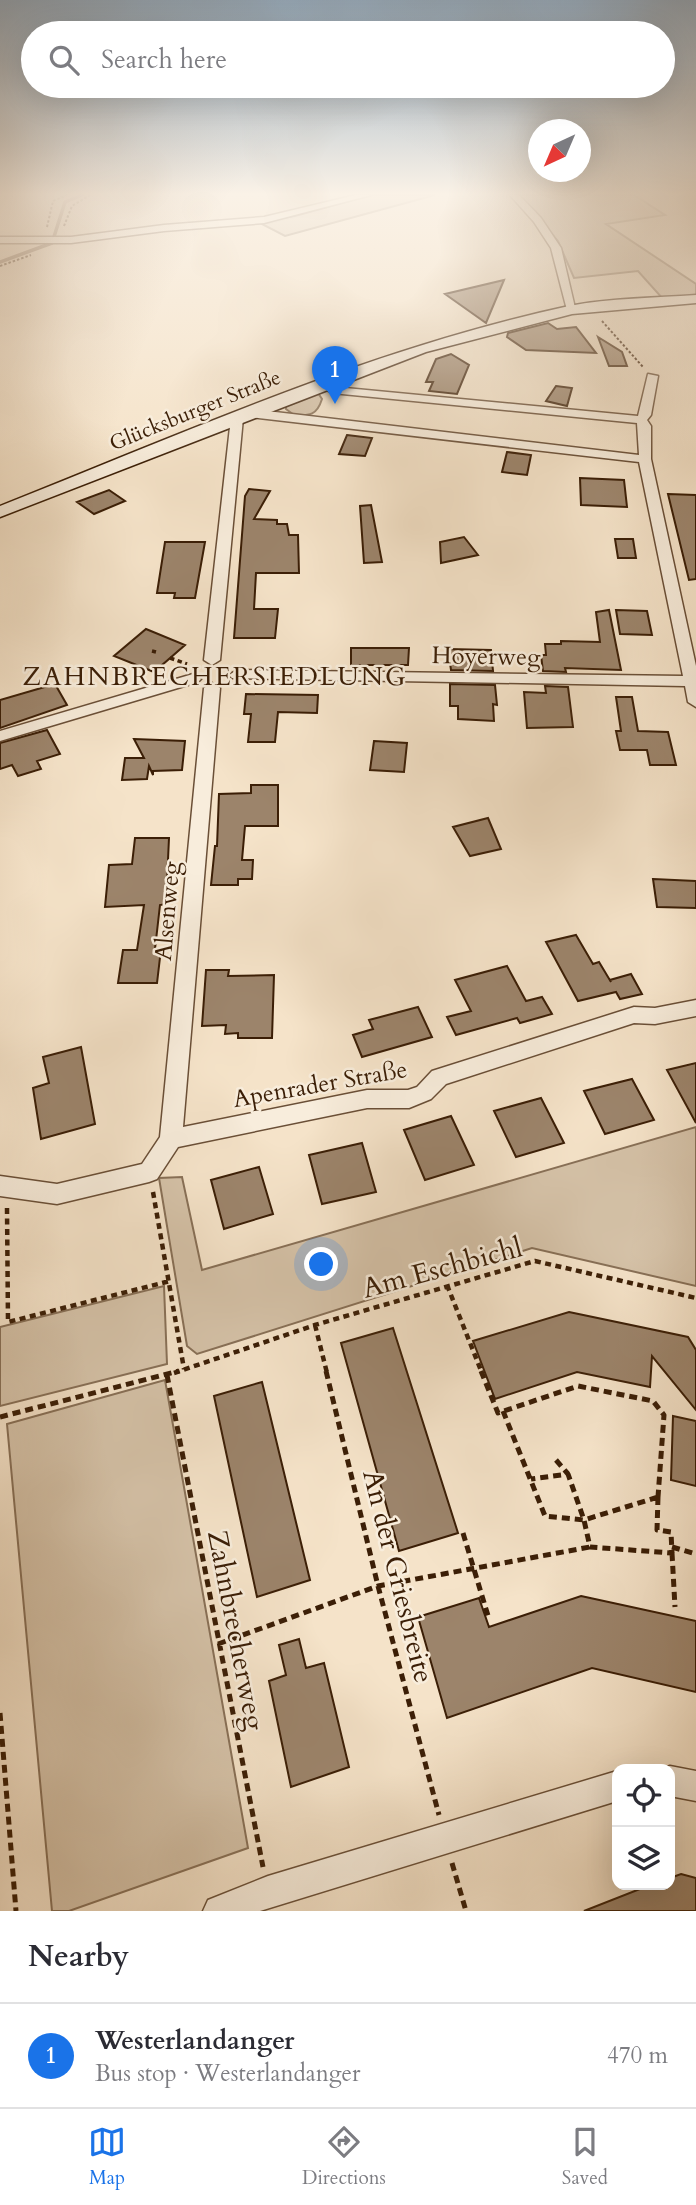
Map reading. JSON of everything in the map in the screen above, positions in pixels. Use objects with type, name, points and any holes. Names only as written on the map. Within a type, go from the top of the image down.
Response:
[{"type":"street","points":[[565,284],[572,310]]},
{"type":"street","name":"Glücksburger Straße","points":[[0,512],[243,415],[327,395],[421,349],[572,310],[696,299]]},
{"type":"street","points":[[641,420],[645,415],[652,376]]},
{"type":"street","points":[[311,421],[321,415],[327,395],[641,420]]},
{"type":"street","points":[[212,660],[243,415],[645,459]]},
{"type":"street","points":[[641,420],[645,426],[645,459],[696,702]]},
{"type":"street","points":[[0,736],[194,673],[212,660],[231,663],[237,670],[237,675],[225,685],[212,688],[200,685],[194,673]]},
{"type":"street","name":"Hoyerweg","points":[[237,675],[692,681]]},
{"type":"street","name":"Alsenweg","points":[[171,1139],[212,688]]},
{"type":"street","name":"Apenrader Straße","points":[[171,1139],[367,1098],[409,1099],[424,1093],[439,1077],[608,1023],[634,1015],[655,1016],[696,1008]]},
{"type":"street","points":[[3,1186],[57,1194],[149,1172],[171,1139]]},
{"type":"street","points":[[675,1783],[696,1786]]},
{"type":"street","points":[[219,1911],[268,1892],[612,1787]]},
{"type":"path","points":[[601,321],[652,376]]},
{"type":"path","points":[[170,658],[194,673]]},
{"type":"path","points":[[149,1172],[184,1369]]},
{"type":"path","points":[[3,1186],[8,1322],[170,1281]]},
{"type":"path","name":"Am Eschbichl","points":[[0,1417],[167,1375],[314,1325],[447,1284],[535,1261],[696,1297]]},
{"type":"path","points":[[447,1284],[498,1413],[578,1386],[653,1401],[664,1415],[657,1530],[671,1532],[675,1607]]},
{"type":"path","name":"An der Griesbreite","points":[[314,1325],[379,1586],[466,1911]]},
{"type":"path","name":"Zahnbrecherweg","points":[[167,1375],[268,1892]]},
{"type":"path","points":[[503,1411],[545,1516],[584,1520],[658,1497]]},
{"type":"path","points":[[556,1460],[568,1474],[590,1547]]},
{"type":"path","points":[[531,1479],[568,1474]]},
{"type":"path","points":[[463,1533],[489,1619]]},
{"type":"path","points":[[218,1644],[379,1586],[590,1547],[672,1550],[696,1554]]},
{"type":"path","points":[[0,1715],[16,1911]]},
{"type":"shaded area","points":[[650,284],[696,284],[696,296],[663,299]]},
{"type":"shaded area","points":[[318,393],[322,399],[312,413],[294,415],[286,409],[286,405]]},
{"type":"shaded area","points":[[696,1127],[696,1286],[532,1248],[197,1354],[187,1346],[159,1178],[182,1177],[202,1270]]},
{"type":"shaded area","points":[[164,1286],[167,1364],[0,1406],[0,1327]]},
{"type":"shaded area","points":[[165,1380],[248,1848],[69,1911],[52,1911],[7,1424]]},
{"type":"building","points":[[486,284],[502,284],[486,323],[445,294]]},
{"type":"building","points":[[548,323],[557,329],[576,327],[596,353],[526,350],[507,337],[508,333]]},
{"type":"building","points":[[598,337],[622,352],[627,366],[609,366]]},
{"type":"building","points":[[451,354],[469,365],[457,394],[429,391],[433,382],[426,382],[436,359]]},
{"type":"building","points":[[556,386],[572,388],[567,406],[546,401]]},
{"type":"building","points":[[347,435],[372,438],[365,456],[339,454]]},
{"type":"building","points":[[507,452],[531,455],[527,475],[502,472]]},
{"type":"building","points":[[580,478],[624,480],[627,507],[581,505]]},
{"type":"building","points":[[249,489],[270,491],[254,519],[277,520],[277,524],[287,524],[289,535],[298,535],[299,573],[256,573],[254,609],[278,609],[275,638],[234,638],[245,496]]},
{"type":"building","points":[[109,490],[125,501],[94,514],[77,502]]},
{"type":"building","points":[[668,494],[696,495],[696,579],[689,580]]},
{"type":"building","points":[[371,505],[382,562],[364,563],[360,506]]},
{"type":"building","points":[[464,537],[478,555],[441,563],[440,542]]},
{"type":"building","points":[[615,539],[633,539],[636,558],[618,558]]},
{"type":"building","points":[[165,542],[205,542],[195,598],[174,598],[175,593],[157,593]]},
{"type":"building","points":[[609,610],[621,670],[565,668],[566,672],[543,671],[541,655],[546,655],[545,644],[561,644],[561,641],[600,642],[596,612]]},
{"type":"building","points":[[616,610],[647,611],[652,635],[620,634]]},
{"type":"building","points":[[146,629],[185,645],[154,672],[114,656]]},
{"type":"building","points":[[351,648],[409,648],[408,665],[351,665]]},
{"type":"building","points":[[448,649],[491,650],[493,671],[451,670]]},
{"type":"building","points":[[55,684],[67,705],[0,728],[0,700]]},
{"type":"building","points":[[450,684],[495,685],[497,705],[493,704],[494,721],[458,719],[458,706],[450,706]]},
{"type":"building","points":[[545,686],[568,687],[573,727],[527,728],[524,692],[546,693]]},
{"type":"building","points":[[246,694],[318,695],[317,713],[278,712],[275,742],[248,742],[251,714],[244,714]]},
{"type":"building","points":[[616,697],[632,697],[638,731],[668,732],[676,765],[650,765],[647,750],[620,750],[616,731],[621,731]]},
{"type":"building","points":[[47,730],[60,754],[37,761],[41,769],[18,776],[12,765],[0,769],[0,743]]},
{"type":"building","points":[[134,739],[185,741],[182,770],[153,771],[153,775],[149,766],[147,779],[122,780],[125,758],[144,758]]},
{"type":"building","points":[[374,741],[407,743],[404,772],[370,770]]},
{"type":"building","points":[[251,785],[278,785],[278,826],[245,826],[242,860],[253,860],[252,879],[238,879],[238,885],[211,885],[217,846],[219,794],[251,793]]},
{"type":"building","points":[[488,818],[501,849],[470,856],[453,827]]},
{"type":"building","points":[[135,838],[169,838],[166,904],[160,905],[155,949],[161,949],[157,983],[118,983],[123,950],[137,950],[144,905],[105,907],[109,865],[132,864]]},
{"type":"building","points":[[653,879],[696,881],[696,908],[657,907]]},
{"type":"building","points":[[576,935],[593,964],[599,962],[611,982],[610,980],[631,974],[642,994],[620,999],[616,992],[578,1001],[546,942]]},
{"type":"building","points":[[507,966],[526,1001],[542,997],[552,1014],[520,1023],[517,1018],[456,1035],[447,1017],[471,1011],[455,980]]},
{"type":"building","points":[[206,970],[229,970],[228,976],[274,975],[272,1038],[238,1038],[238,1033],[225,1034],[226,1025],[202,1026]]},
{"type":"building","points":[[418,1007],[432,1037],[362,1057],[353,1035],[373,1029],[369,1020]]},
{"type":"building","points":[[81,1047],[95,1124],[41,1139],[33,1088],[49,1083],[43,1057]]},
{"type":"building","points":[[696,1063],[696,1123],[667,1070]]},
{"type":"building","points":[[632,1079],[654,1120],[605,1134],[584,1091]]},
{"type":"building","points":[[541,1098],[564,1143],[516,1157],[494,1111]]},
{"type":"building","points":[[451,1116],[474,1165],[425,1180],[404,1130]]},
{"type":"building","points":[[362,1143],[376,1192],[322,1204],[309,1155]]},
{"type":"building","points":[[259,1167],[273,1214],[224,1229],[211,1180]]},
{"type":"building","points":[[569,1312],[688,1337],[696,1350],[696,1410],[652,1356],[650,1387],[577,1372],[495,1399],[473,1341]]},
{"type":"building","points":[[393,1328],[458,1533],[399,1551],[341,1343]]},
{"type":"building","points":[[262,1382],[310,1580],[257,1597],[214,1396]]},
{"type":"building","points":[[673,1416],[696,1421],[696,1486],[671,1480]]},
{"type":"building","points":[[581,1596],[696,1621],[696,1692],[592,1668],[447,1718],[418,1617],[479,1598],[489,1627]]},
{"type":"building","points":[[299,1639],[306,1668],[324,1663],[349,1767],[291,1787],[269,1681],[286,1675],[279,1645]]},
{"type":"building","points":[[681,1874],[696,1878],[696,1911],[584,1911],[637,1890],[675,1890],[675,1876]]},
{"type":"place","name":"Westerlandanger","points":[[335,404]]},
{"type":"district","name":"ZAHNBRECHERSIEDLUNG","points":[[215,676]]}]
